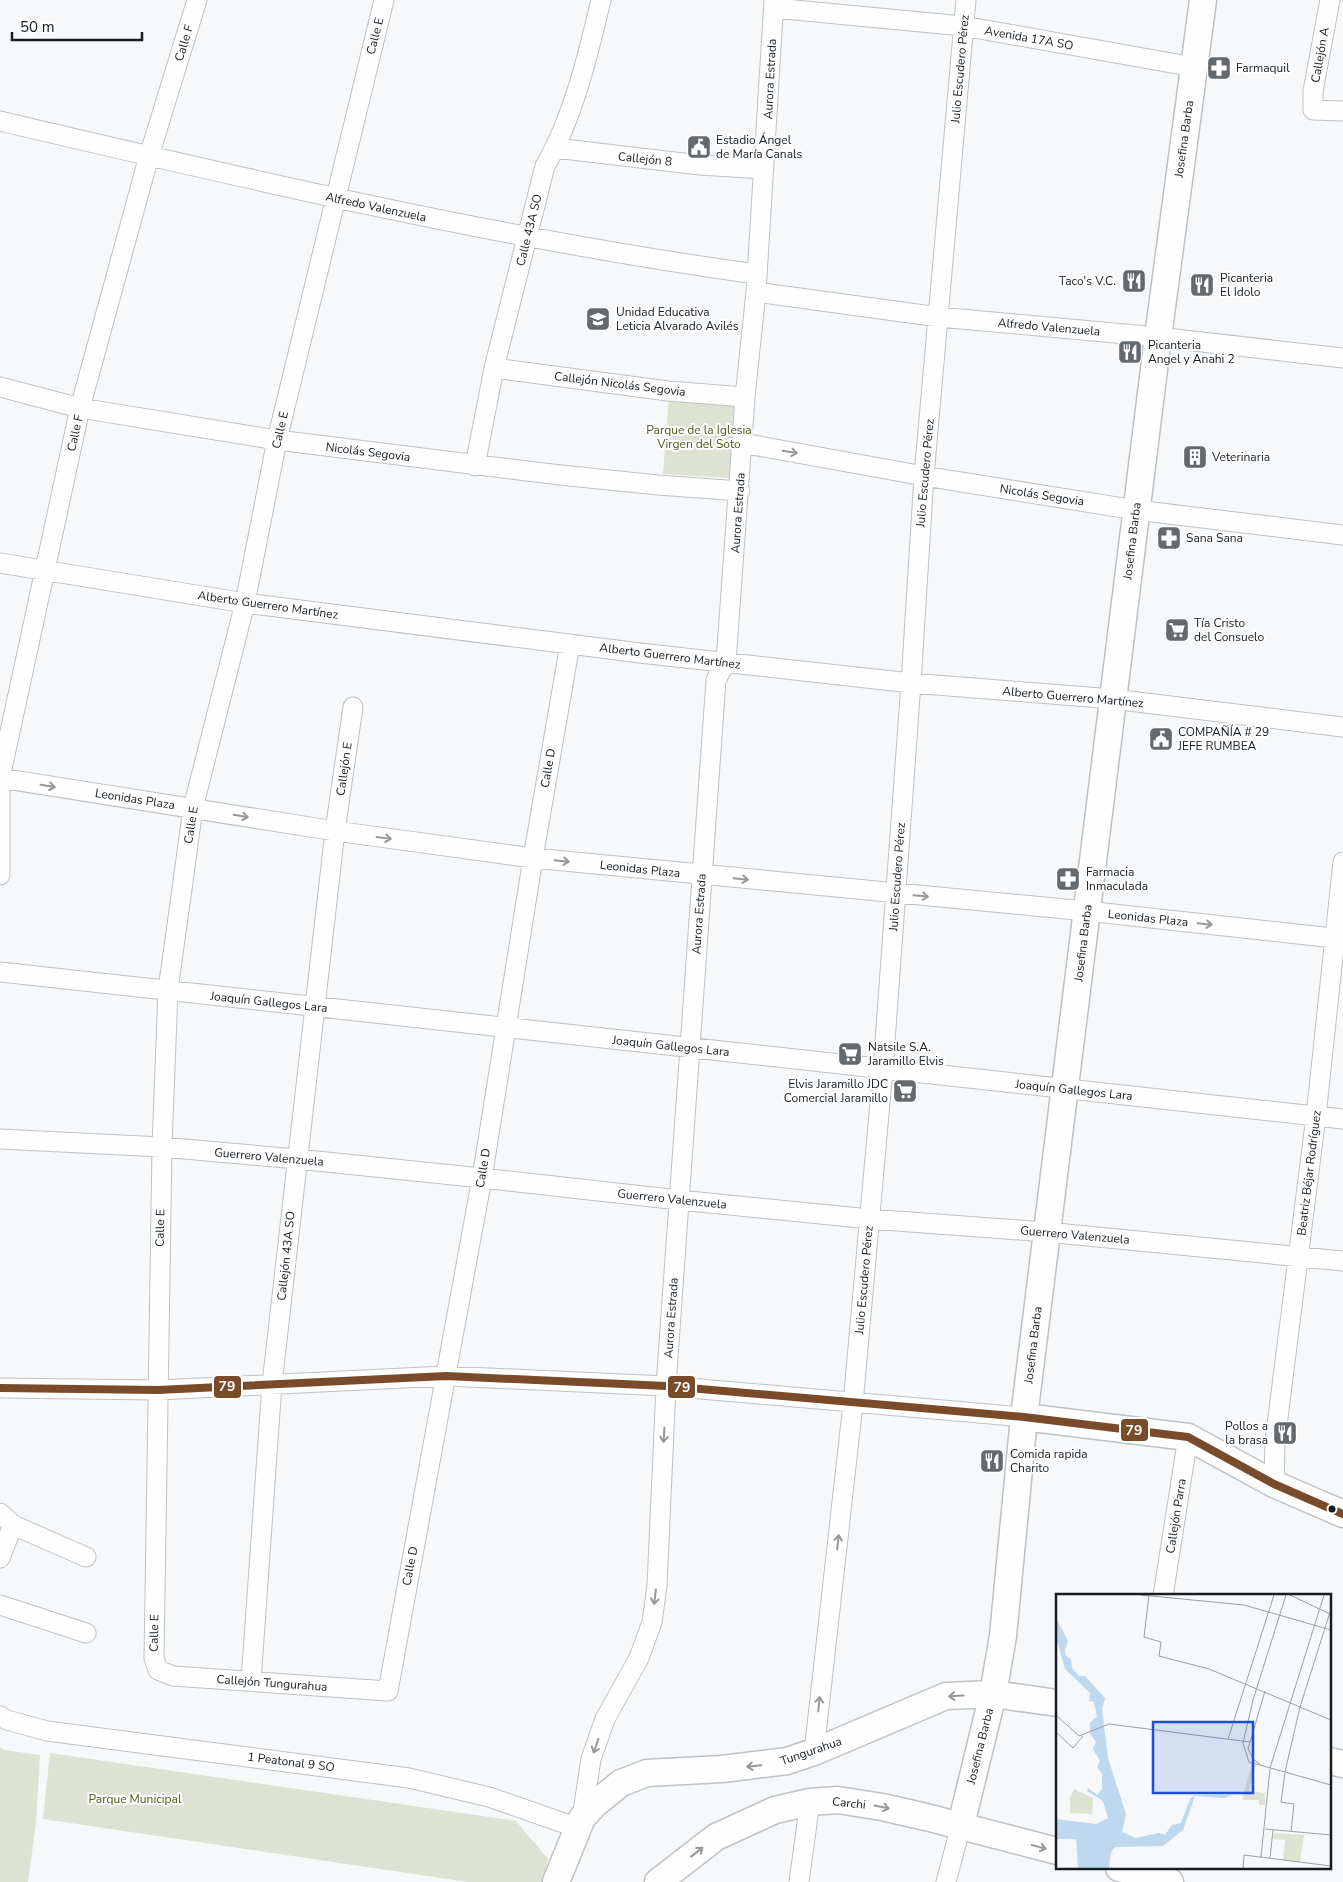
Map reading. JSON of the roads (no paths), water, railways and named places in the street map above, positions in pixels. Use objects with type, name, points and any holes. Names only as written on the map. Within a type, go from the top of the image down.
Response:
[{"type":"street","name":"Calle F","points":[[0,876],[0,778],[80,408],[149,156],[197,0]]},
{"type":"street","name":"Calle E","points":[[158,1670],[154,1658],[162,1147],[168,990],[193,808],[245,603],[277,440],[384,0]]},
{"type":"street","name":"Calle 43A SO","points":[[474,466],[494,368],[545,166],[555,148],[584,67],[601,0]]},
{"type":"street","name":"Julio Escudero Pérez","points":[[814,1752],[854,1404],[883,1069],[924,476],[966,0]]},
{"type":"street","name":"Josefina Barba","points":[[946,1882],[993,1694],[1003,1636],[1024,1418],[1046,1232],[1158,337],[1203,0]]},
{"type":"street","name":"Callejón A","points":[[1330,0],[1314,91],[1313,110],[1343,111]]},
{"type":"street","name":"Avenida 17A SO","points":[[774,4],[963,26],[1194,67]]},
{"type":"street","name":"Aurora Estrada","points":[[577,1828],[591,1759],[602,1727],[639,1658],[652,1622],[657,1586],[666,1386],[716,680],[726,662],[740,491],[745,397],[756,283],[774,4]]},
{"type":"street","name":"Alfredo Valenzuela","points":[[0,121],[336,199],[527,237],[684,264],[756,283],[939,317],[1158,337],[1343,358]]},
{"type":"street","name":"Callejón 8","points":[[555,148],[700,165],[764,169]]},
{"type":"street","name":"Callejón Nicolás Segovia","points":[[494,368],[668,391],[745,397]]},
{"type":"street","name":"Nicolás Segovia","points":[[0,387],[80,408],[277,440],[474,466],[658,486],[740,491]]},
{"type":"street","name":"Nicolás Segovia","points":[[742,443],[924,476],[1136,510],[1343,535]]},
{"type":"street","name":"Alberto Guerrero Martínez","points":[[0,564],[245,603],[570,644],[911,683],[1113,699],[1343,727]]},
{"type":"street","name":"Calle D","points":[[388,1691],[482,1178],[533,858],[570,644]]},
{"type":"street","name":"Callejón E","points":[[336,831],[353,707]]},
{"type":"street","name":"Leonidas Plaza","points":[[0,778],[336,831],[533,858],[1086,911],[1339,938]]},
{"type":"street","name":"Callejón 43A SO","points":[[251,1682],[272,1384],[296,1159],[336,831]]},
{"type":"street","name":"Beatriz Béjar Rodríguez","points":[[1274,1484],[1275,1441],[1300,1257],[1339,938],[1343,862]]},
{"type":"street","name":"Joaquín Gallegos Lara","points":[[0,972],[1343,1119]]},
{"type":"street","name":"Guerrero Valenzuela","points":[[0,1139],[162,1147],[296,1159],[679,1200],[1046,1232],[1343,1261]]},
{"type":"street","points":[[0,1388],[158,1390],[446,1376],[666,1386],[1024,1418],[1188,1437],[1274,1484],[1343,1514]]},
{"type":"street","name":"Callejón Parra","points":[[1163,1594],[1188,1437]]},
{"type":"street","points":[[0,1558],[6,1519],[86,1556]]},
{"type":"street","points":[[0,1605],[86,1633]]},
{"type":"street","name":"Callejón Tungurahua","points":[[158,1670],[174,1676],[388,1691]]},
{"type":"street","name":"Tungurahua","points":[[577,1828],[595,1804],[621,1783],[647,1773],[722,1769],[777,1763],[814,1752],[946,1696],[993,1694],[1056,1703]]},
{"type":"street","name":"1 Peatonal 9 SO","points":[[0,1716],[7,1720],[47,1731],[409,1778],[489,1797],[577,1828]]},
{"type":"street","points":[[1330,1761],[1343,1764]]},
{"type":"street","name":"Carchi","points":[[658,1882],[716,1837],[775,1810],[810,1802],[838,1800],[882,1807],[960,1825],[1056,1851]]},
{"type":"street","points":[[799,1882],[810,1802]]},
{"type":"street","points":[[556,1882],[577,1828]]},
{"type":"street","points":[[577,1828],[571,1857],[573,1875],[577,1882]]},
{"type":"street","points":[[1126,1870],[1170,1882]]},
{"type":"place","name":"Farmaquil","points":[[1219,68]]},
{"type":"place","name":"Estadio Ángel de María Canals","points":[[699,147]]},
{"type":"place","name":"Taco's V.C.","points":[[1134,281]]},
{"type":"place","name":"Picanteria El Idolo","points":[[1202,285]]},
{"type":"place","name":"Unidad Educativa Leticia Alvarado Avilés","points":[[598,319]]},
{"type":"place","name":"Picanteria Angel y Anahi 2","points":[[1130,352]]},
{"type":"place","name":"Veterinaria","points":[[1195,457]]},
{"type":"place","name":"Sana Sana","points":[[1169,538]]},
{"type":"place","name":"Tía Cristo del Consuelo","points":[[1177,630]]},
{"type":"place","name":"COMPAÑÍA # 29 JEFE RUMBEA","points":[[1161,739]]},
{"type":"place","name":"Farmacia Inmaculada","points":[[1068,879]]},
{"type":"place","name":"Natsile S.A. Jaramillo Elvis","points":[[850,1054]]},
{"type":"place","name":"Elvis Jaramillo JDC Comercial Jaramillo","points":[[905,1091]]},
{"type":"place","name":"Pollos a la brasa","points":[[1285,1433]]},
{"type":"place","name":"Comida rapida Charito","points":[[992,1461]]},
{"type":"park label","name":"Parque de la Iglesia Virgen del Soto","points":[[699,437]]},
{"type":"park label","name":"Parque Municipal","points":[[135,1799]]}]
